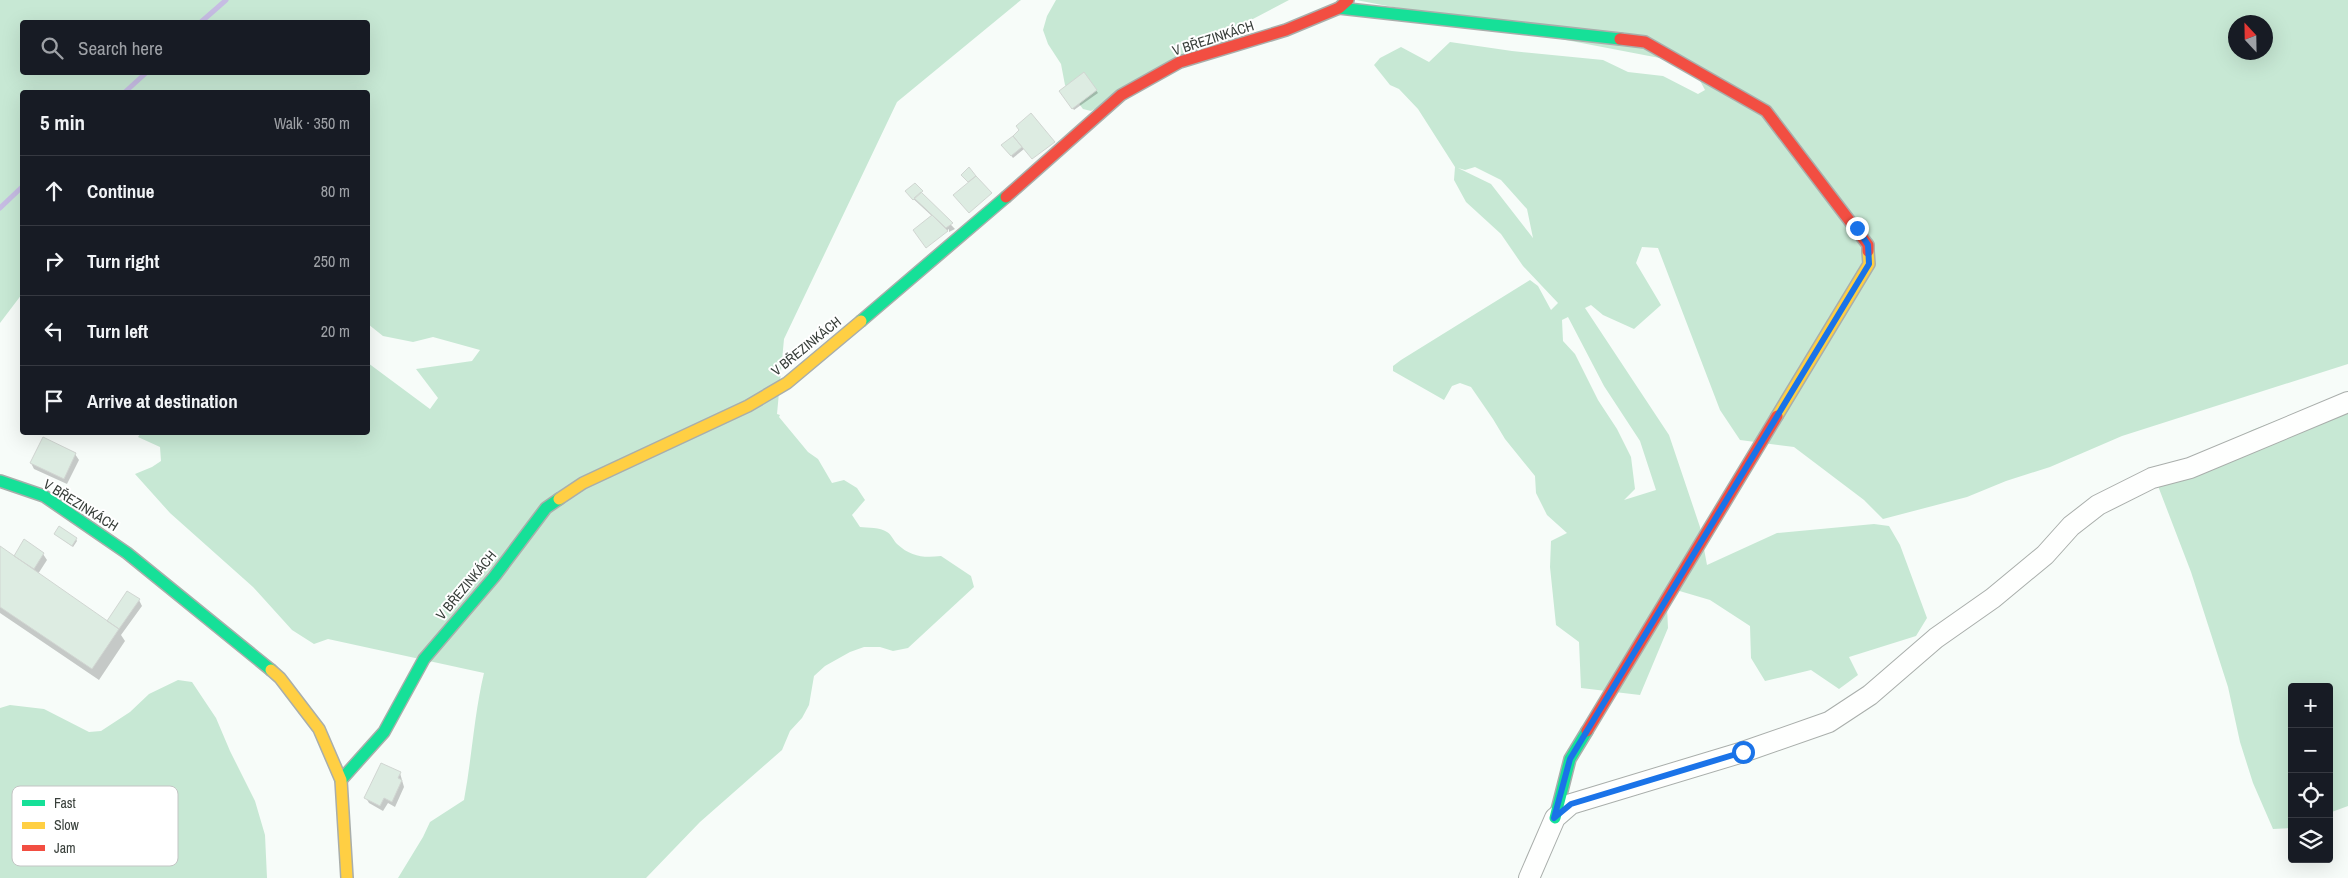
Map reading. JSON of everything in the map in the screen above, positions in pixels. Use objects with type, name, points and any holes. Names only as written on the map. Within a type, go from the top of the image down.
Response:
[{"type":"street","name":"V BŘEZINKÁCH","points":[[341,780],[384,732],[424,659],[494,577],[546,508],[583,483],[748,406],[787,383],[956,242],[1121,95],[1180,62],[1286,30],[1339,8],[1348,0]]},
{"type":"street","points":[[1339,8],[1645,42],[1766,111],[1868,245],[1869,264],[1570,759],[1554,818],[1529,878]]},
{"type":"street","points":[[1554,818],[1571,804],[1743,752],[1829,722],[1870,695],[1936,638],[1993,598],[2045,555],[2071,526],[2098,505],[2152,478],[2190,468],[2348,402]]},
{"type":"street","name":"V BŘEZINKÁCH","points":[[0,481],[44,496],[127,553],[280,678],[319,729],[341,780],[347,878]]},
{"type":"green space","points":[[0,0],[1021,0],[897,102],[784,339],[777,414],[780,415],[779,417],[808,452],[818,459],[832,483],[844,480],[857,488],[865,500],[852,515],[860,527],[884,530],[907,552],[923,557],[941,556],[971,576],[974,587],[908,648],[893,651],[880,647],[864,647],[850,652],[825,666],[814,676],[809,705],[802,718],[790,731],[782,750],[700,822],[646,878],[398,878],[430,822],[464,800],[484,673],[328,639],[314,644],[292,630],[253,587],[170,513],[135,474],[161,461],[160,447],[138,437],[140,435],[370,435],[370,364],[430,409],[438,398],[416,369],[472,361],[480,350],[433,337],[413,342],[383,336],[370,326],[370,90],[20,90],[20,297],[0,323]]},
{"type":"green space","points":[[1056,0],[1289,0],[1251,20],[1249,29],[1091,111],[1083,109],[1065,85],[1061,64],[1048,44],[1043,30],[1047,16]]},
{"type":"green space","points":[[1356,0],[2348,0],[2348,364],[2122,436],[2050,467],[2006,481],[1967,497],[1883,519],[1864,500],[1794,447],[1740,440],[1720,410],[1658,248],[1642,247],[1636,263],[1661,305],[1634,329],[1603,315],[1591,305],[1585,308],[1669,435],[1700,527],[1707,565],[1777,533],[1874,524],[1889,526],[1900,545],[1927,618],[1916,636],[1849,657],[1858,675],[1839,689],[1811,670],[1765,681],[1751,658],[1750,626],[1710,600],[1666,587],[1668,628],[1640,695],[1581,688],[1579,642],[1556,625],[1550,567],[1551,541],[1567,533],[1547,515],[1536,493],[1535,476],[1505,439],[1471,387],[1460,383],[1452,386],[1444,400],[1393,371],[1393,366],[1401,360],[1530,280],[1538,286],[1551,310],[1558,303],[1523,266],[1501,234],[1466,202],[1454,180],[1455,167],[1418,109],[1399,89],[1390,85],[1374,65],[1380,58],[1401,47],[1429,62],[1450,42],[1512,51],[1603,60],[1628,72],[1663,76],[1698,94],[1705,90],[1691,64]],"holes":[[[1475,167],[1501,180],[1527,209],[1533,238],[1491,184],[1458,168],[1465,170]],[[1568,317],[1604,386],[1640,441],[1656,490],[1624,500],[1635,489],[1631,457],[1617,429],[1598,400],[1575,354],[1563,341],[1562,320]]]},
{"type":"green space","points":[[2348,393],[2348,806],[2333,812],[2333,683],[2288,683],[2288,828],[2273,829],[2253,783],[2240,742],[2228,687],[2191,572],[2158,486],[2217,448],[2252,430]]},
{"type":"green space","points":[[178,680],[192,682],[216,718],[255,801],[265,835],[267,878],[0,878],[0,708],[10,705],[44,709],[89,732],[101,731],[130,712],[149,694]]},
{"type":"building","points":[[1084,72],[1097,90],[1072,109],[1059,91]]},
{"type":"building","points":[[1031,113],[1055,142],[1032,159],[1013,136],[1019,130],[1016,126]]},
{"type":"building","points":[[1013,136],[1022,147],[1011,156],[1001,145]]},
{"type":"building","points":[[969,167],[976,176],[968,182],[961,175]]},
{"type":"building","points":[[976,176],[992,193],[969,213],[953,195]]},
{"type":"building","points":[[915,183],[923,191],[913,200],[905,191]]},
{"type":"building","points":[[921,192],[953,223],[946,228],[914,198]]},
{"type":"building","points":[[932,215],[948,231],[926,248],[913,230]]},
{"type":"building","points":[[43,437],[76,453],[64,479],[30,463]]},
{"type":"building","points":[[59,526],[77,538],[72,546],[54,534]]},
{"type":"building","points":[[24,539],[44,553],[34,569],[14,556]]},
{"type":"building","points":[[0,546],[119,629],[92,669],[0,607]]},
{"type":"building","points":[[127,591],[140,599],[119,629],[107,621]]},
{"type":"building","points":[[381,763],[401,772],[398,778],[402,780],[392,802],[384,798],[380,806],[364,798]]},
{"type":"waterway","points":[[203,20],[226,0]]},
{"type":"waterway","points":[[127,90],[144,75]]},
{"type":"waterway","points":[[0,208],[20,189]]},
{"type":"traffic: fast","points":[[1339,8],[1620,39]]},
{"type":"traffic: fast","points":[[861,321],[1006,197]]},
{"type":"traffic: fast","points":[[0,481],[44,496],[127,553],[271,670]]},
{"type":"traffic: fast","points":[[341,780],[384,732],[424,659],[494,577],[546,508],[559,499]]},
{"type":"traffic: fast","points":[[1555,818],[1570,759],[1587,731]]},
{"type":"traffic: slow","points":[[1777,416],[1869,264],[1868,251]]},
{"type":"traffic: slow","points":[[559,499],[583,483],[748,406],[787,383],[861,321]]},
{"type":"traffic: slow","points":[[271,670],[280,678],[319,729],[341,780],[347,878]]},
{"type":"traffic: jam","points":[[1006,197],[1121,95],[1180,62],[1286,30],[1339,8],[1348,0]]},
{"type":"traffic: jam","points":[[1620,39],[1645,42],[1766,111],[1868,245],[1868,251]]},
{"type":"traffic: jam","points":[[1587,731],[1777,416]]},
{"type":"route","points":[[1743,752],[1571,804],[1554,818],[1570,759],[1869,264],[1868,245],[1857,228]]}]
